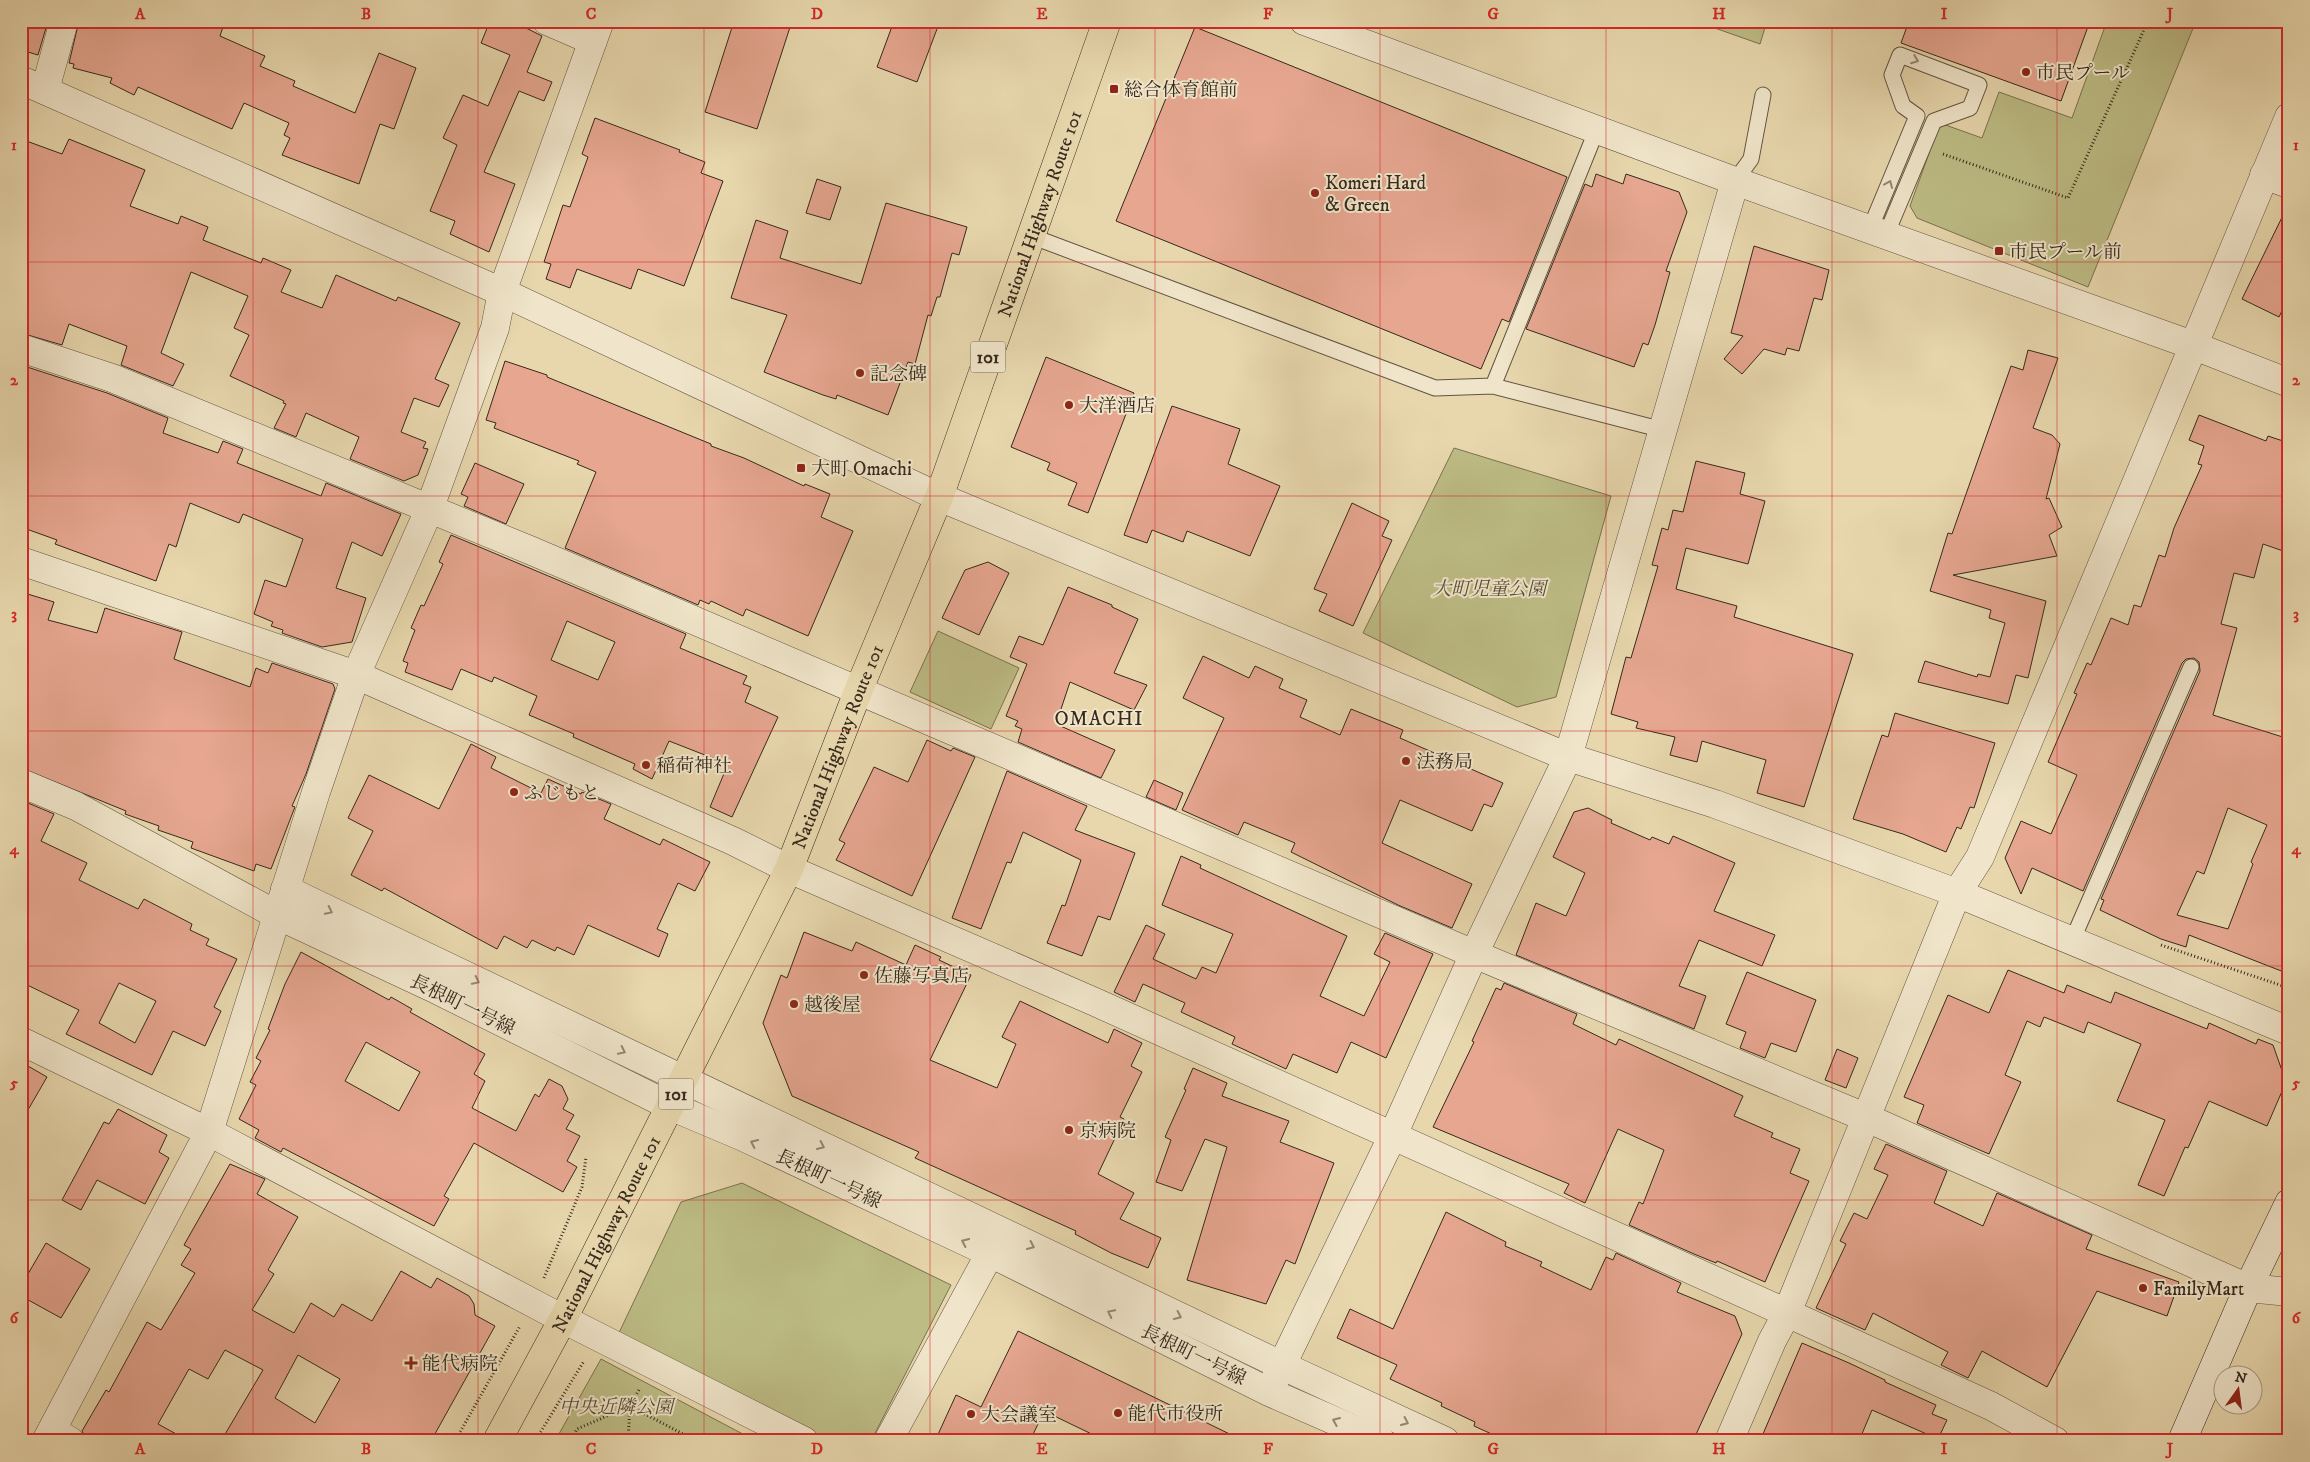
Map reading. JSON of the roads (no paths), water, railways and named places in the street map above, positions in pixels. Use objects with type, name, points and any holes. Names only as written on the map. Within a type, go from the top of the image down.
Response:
[{"type":"highway","name":"National Highway Route 101","points":[[496,1441],[563,1320],[789,869],[859,689],[939,497],[1107,21]]},
{"type":"street","points":[[64,21],[33,85],[502,292],[939,497],[1568,757],[1714,804],[1957,893],[2289,1031]]},
{"type":"street","points":[[56,1437],[209,1132],[285,890],[356,675],[429,510],[495,328],[502,292],[597,31],[547,21]]},
{"type":"street","points":[[1304,21],[1734,181],[2192,345],[2289,383]]},
{"type":"street","points":[[1729,1441],[1772,1341],[1787,1313],[1957,893],[1980,857],[2192,345],[2277,180],[2289,117]]},
{"type":"street","points":[[1270,1392],[1281,1365],[1393,1135],[1474,954],[1568,757],[1734,181]]},
{"type":"street","points":[[21,348],[112,378],[532,551],[859,689],[1474,954],[1867,1118],[2248,1288],[2289,1292]]},
{"type":"street","points":[[21,560],[356,675],[733,842],[789,869],[1393,1135],[1991,1406],[2055,1441]]},
{"type":"street","name":"長根町一号線","points":[[21,783],[76,806],[277,915],[431,988],[670,1106],[996,1243],[1270,1392],[1381,1441]]},
{"type":"street","points":[[285,890],[683,1080],[996,1243],[1281,1365],[1445,1441]]},
{"type":"street","points":[[21,1041],[209,1132],[563,1320],[804,1441]]},
{"type":"street","points":[[2182,1441],[2248,1288],[2289,1203]]},
{"type":"street","points":[[888,1441],[996,1243]]},
{"type":"lane","points":[[1900,54],[1979,85],[1970,108],[1954,116],[1934,121],[1923,148],[1878,232],[1917,116],[1903,106],[1892,75],[1900,54]]},
{"type":"lane","points":[[1734,181],[1751,159],[1763,95]]},
{"type":"lane","points":[[1493,386],[1597,129]]},
{"type":"lane","points":[[1031,236],[1435,388],[1493,386],[1663,430]]},
{"type":"lane","points":[[2072,941],[2190,667]]},
{"type":"place","name":"市民プール","points":[[2026,72]]},
{"type":"place","name":"総合体育館前","points":[[1114,89]]},
{"type":"place","name":"Komeri Hard & Green","points":[[1315,193]]},
{"type":"place","name":"市民プール前","points":[[1999,251]]},
{"type":"place","name":"記念碑","points":[[860,373]]},
{"type":"place","name":"大洋酒店","points":[[1069,405]]},
{"type":"place","name":"大町 Omachi","points":[[801,468]]},
{"type":"place","name":"法務局","points":[[1406,761]]},
{"type":"place","name":"稲荷神社","points":[[646,765]]},
{"type":"place","name":"ふじもと","points":[[514,792]]},
{"type":"place","name":"佐藤写真店","points":[[864,975]]},
{"type":"place","name":"越後屋","points":[[794,1004]]},
{"type":"place","name":"京病院","points":[[1069,1130]]},
{"type":"place","name":"FamilyMart","points":[[2143,1288]]},
{"type":"place","name":"能代病院","points":[[411,1363]]},
{"type":"place","name":"能代市役所","points":[[1118,1413]]},
{"type":"place","name":"大会議室","points":[[971,1414]]},
{"type":"district","name":"OMACHI","points":[[1099,718]]},
{"type":"park label","name":"大町児童公園","points":[[1489,588]]},
{"type":"park label","name":"中央近隣公園","points":[[616,1406]]}]
